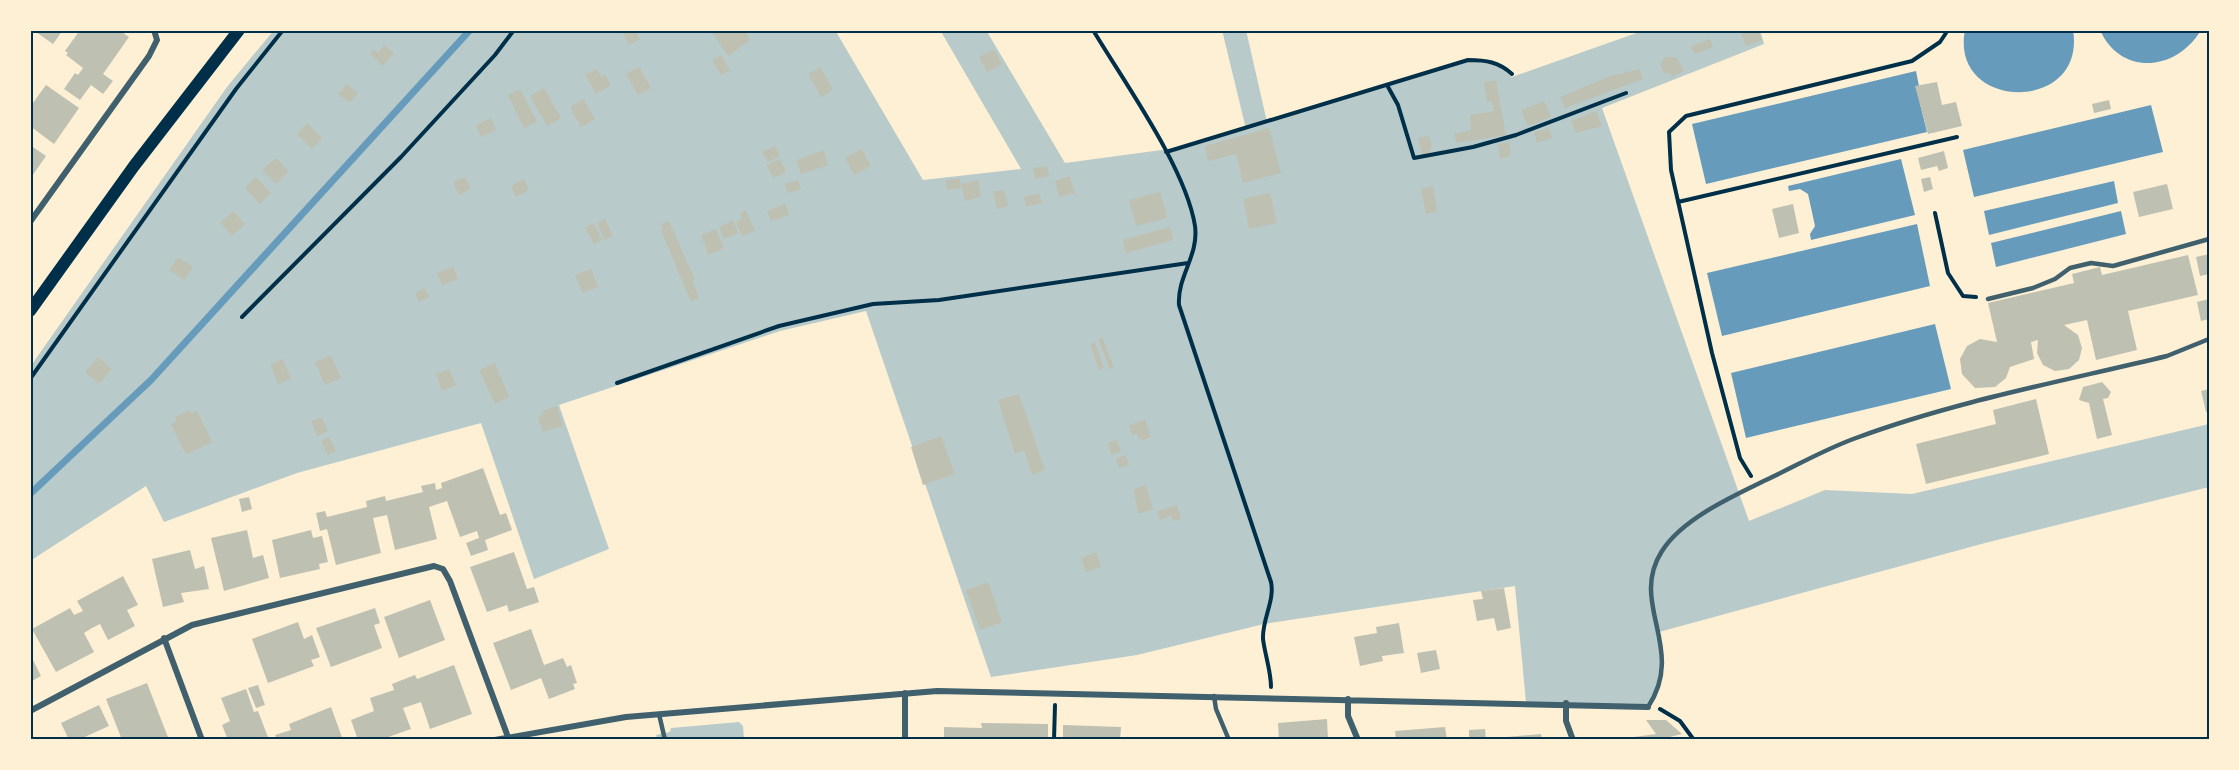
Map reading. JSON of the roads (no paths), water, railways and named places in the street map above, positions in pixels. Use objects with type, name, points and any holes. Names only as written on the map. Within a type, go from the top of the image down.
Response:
[{"type":"main road","points":[[30,311],[134,166],[239,30]]},
{"type":"street","points":[[30,222],[149,56],[157,40],[154,30]]},
{"type":"street","points":[[30,711],[164,638],[199,623],[437,566],[446,572],[450,581],[507,737]]},
{"type":"street","points":[[164,638],[202,740]]},
{"type":"street","points":[[495,740],[585,722],[937,691],[1648,706]]},
{"type":"street","points":[[905,693],[905,740]]},
{"type":"street","points":[[1348,699],[1348,716],[1358,740]]},
{"type":"street","points":[[1566,703],[1566,721],[1573,740]]},
{"type":"lane","points":[[1988,299],[2033,288],[2055,279],[2070,268],[2091,263],[2113,266],[2209,239]]},
{"type":"lane","points":[[1648,706],[1656,694],[1664,669],[1663,652],[1650,596],[1650,584],[1656,562],[1662,551],[1679,532],[1738,493],[1853,439],[1904,421],[2167,356],[2209,339]]},
{"type":"lane","points":[[1214,696],[1216,709],[1229,740]]},
{"type":"lane","points":[[659,714],[665,740]]},
{"type":"water","points":[[1965,30],[2073,30],[2072,57],[2060,77],[2041,89],[2018,92],[1996,88],[1977,76],[1966,57]]},
{"type":"water","points":[[2100,30],[2201,30],[2191,44],[2178,54],[2149,63],[2121,56],[2109,45]]},
{"type":"water","points":[[1916,71],[1919,86],[1916,87],[1927,132],[1706,184],[1692,124]]},
{"type":"water","points":[[2151,105],[2163,152],[1974,197],[1963,150]]},
{"type":"water","points":[[1901,159],[1915,215],[1811,240],[1810,234],[1815,226],[1808,194],[1800,189],[1789,191],[1788,186]]},
{"type":"water","points":[[2114,181],[2118,203],[1989,235],[1984,211]]},
{"type":"water","points":[[2121,211],[2126,234],[1996,267],[1991,243]]},
{"type":"water","points":[[1917,224],[1930,286],[1722,336],[1707,273]]},
{"type":"water","points":[[1935,324],[1951,389],[1746,438],[1731,373]]},
{"type":"waterway","points":[[30,494],[151,380],[470,30]]}]
